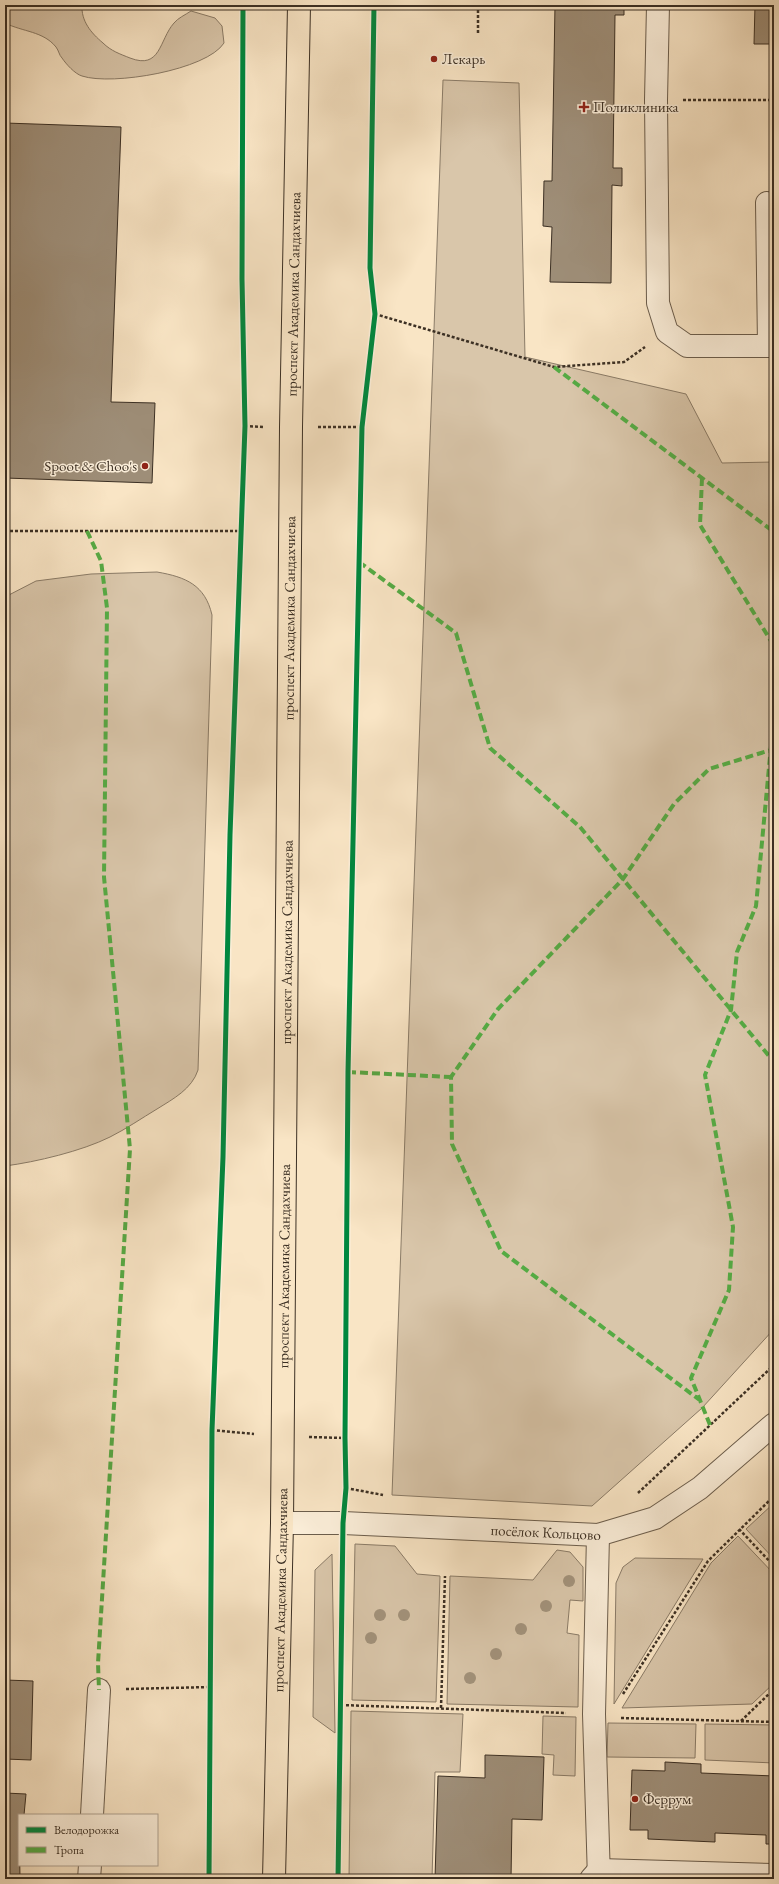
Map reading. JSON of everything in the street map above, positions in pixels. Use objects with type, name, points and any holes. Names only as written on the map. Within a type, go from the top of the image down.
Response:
[{"type":"main road","name":"проспект Академика Сандахчиева","points":[[274,1879],[282,1523],[291,443],[299,5]]},
{"type":"street","points":[[658,5],[656,100],[658,303],[667,332],[687,346],[771,345],[767,203]]},
{"type":"street","name":"посёлок Кольцово","points":[[282,1523],[343,1523],[598,1535],[655,1518],[700,1488],[774,1424]]},
{"type":"street","points":[[598,1535],[601,1716],[597,1876],[774,1875]]},
{"type":"street","points":[[92,1814],[99,1690]]},
{"type":"street","points":[[89,1879],[90,1866]]},
{"type":"path","points":[[209,1879],[212,1430],[223,1157],[230,827],[244,426],[242,280],[243,5]]},
{"type":"path","points":[[338,1879],[343,1523],[346,1488],[348,1072],[362,435],[374,314],[370,268],[374,5]]},
{"type":"path","points":[[478,5],[478,33]]},
{"type":"path","points":[[656,100],[774,100]]},
{"type":"path","points":[[374,314],[554,367],[624,362],[667,332]]},
{"type":"path","points":[[5,531],[240,531]]},
{"type":"path","points":[[632,1498],[774,1365]]},
{"type":"path","points":[[346,1488],[385,1496]]},
{"type":"path","points":[[601,1716],[708,1561],[774,1496]]},
{"type":"path","points":[[740,1529],[774,1566]]},
{"type":"path","points":[[441,1708],[445,1576]]},
{"type":"path","points":[[124,1690],[211,1687]]},
{"type":"path","points":[[740,1721],[774,1689]]},
{"type":"path","points":[[341,1705],[774,1722]]},
{"type":"shaded area","points":[[5,5],[82,5],[85,21],[91,31],[99,39],[116,52],[140,61],[148,60],[154,57],[174,23],[191,11],[215,18],[222,26],[224,43],[214,53],[199,61],[180,68],[136,77],[96,79],[79,75],[74,71],[61,57],[56,47],[45,38],[5,23]]},
{"type":"shaded area","points":[[443,80],[519,83],[525,357],[686,394],[722,463],[774,462],[774,1188],[771,1201],[774,1203],[774,1329],[702,1408],[592,1506],[392,1495]]},
{"type":"shaded area","points":[[157,572],[177,577],[193,584],[205,596],[212,615],[198,1070],[191,1083],[181,1093],[122,1131],[110,1137],[86,1147],[59,1155],[31,1162],[5,1166],[5,597],[36,581],[91,574]]},
{"type":"shaded area","points":[[774,1503],[774,1559],[746,1529]]},
{"type":"shaded area","points":[[738,1536],[774,1574],[774,1683],[752,1704],[622,1708],[711,1563]]},
{"type":"shaded area","points":[[355,1544],[395,1546],[417,1574],[440,1576],[436,1702],[352,1700]]},
{"type":"shaded area","points":[[557,1550],[570,1552],[583,1567],[583,1601],[570,1600],[567,1633],[579,1635],[578,1707],[447,1704],[450,1576],[533,1580]]},
{"type":"shaded area","points":[[332,1554],[335,1733],[313,1717],[315,1570]]},
{"type":"shaded area","points":[[635,1558],[703,1559],[614,1704],[616,1583],[623,1567]]},
{"type":"shaded area","points":[[351,1711],[463,1714],[460,1772],[435,1772],[432,1879],[349,1879]]},
{"type":"shaded area","points":[[543,1716],[576,1717],[575,1776],[553,1775],[554,1755],[542,1754]]},
{"type":"shaded area","points":[[608,1723],[696,1724],[695,1758],[607,1757]]},
{"type":"shaded area","points":[[705,1724],[774,1725],[774,1763],[705,1760]]},
{"type":"building","name":"Поликлиника","points":[[555,5],[624,5],[624,15],[615,15],[613,168],[622,168],[622,186],[612,185],[611,283],[550,282],[552,227],[543,226],[544,181],[552,181]]},
{"type":"building","points":[[755,5],[774,5],[774,44],[754,44]]},
{"type":"building","points":[[5,123],[121,127],[111,402],[155,403],[152,483],[5,478]]},
{"type":"building","points":[[5,1680],[33,1681],[31,1760],[5,1759]]},
{"type":"building","points":[[485,1755],[544,1757],[542,1820],[512,1819],[511,1879],[435,1879],[438,1776],[485,1778]]},
{"type":"building","points":[[665,1762],[701,1764],[701,1773],[774,1776],[774,1844],[766,1844],[766,1835],[715,1833],[715,1842],[648,1839],[648,1830],[630,1830],[632,1770],[665,1771]]},
{"type":"building","points":[[5,1793],[26,1794],[24,1814],[18,1814],[18,1866],[20,1866],[20,1879],[5,1879]]},
{"type":"marked path","points":[[554,367],[774,532]]},
{"type":"marked path","points":[[702,478],[700,525],[774,646]]},
{"type":"marked path","points":[[87,531],[101,561],[107,608],[104,877],[130,1149],[98,1663],[99,1690]]},
{"type":"marked path","points":[[359,562],[456,633],[490,748],[580,827],[774,1062]]},
{"type":"marked path","points":[[710,1425],[691,1378],[729,1290],[733,1227],[705,1075],[731,1010],[737,952],[756,906],[774,714]]},
{"type":"marked path","points":[[701,1401],[501,1251],[452,1144],[451,1077],[498,1009],[623,879],[674,804],[709,769],[774,749]]},
{"type":"marked path","points":[[348,1072],[451,1077]]},
{"type":"cycle path","points":[[209,1879],[212,1430],[223,1157],[230,835],[245,426],[242,279],[243,5]]},
{"type":"cycle path","points":[[338,1879],[343,1523],[346,1488],[345,1438],[348,1072],[362,427],[375,314],[370,268],[374,5]]},
{"type":"place","name":"Лекарь","points":[[434,59]]},
{"type":"place","name":"Поликлиника","points":[[584,107]]},
{"type":"place","name":"Spoot & Choo's","points":[[145,466]]},
{"type":"place","name":"Феррум","points":[[635,1799]]}]
